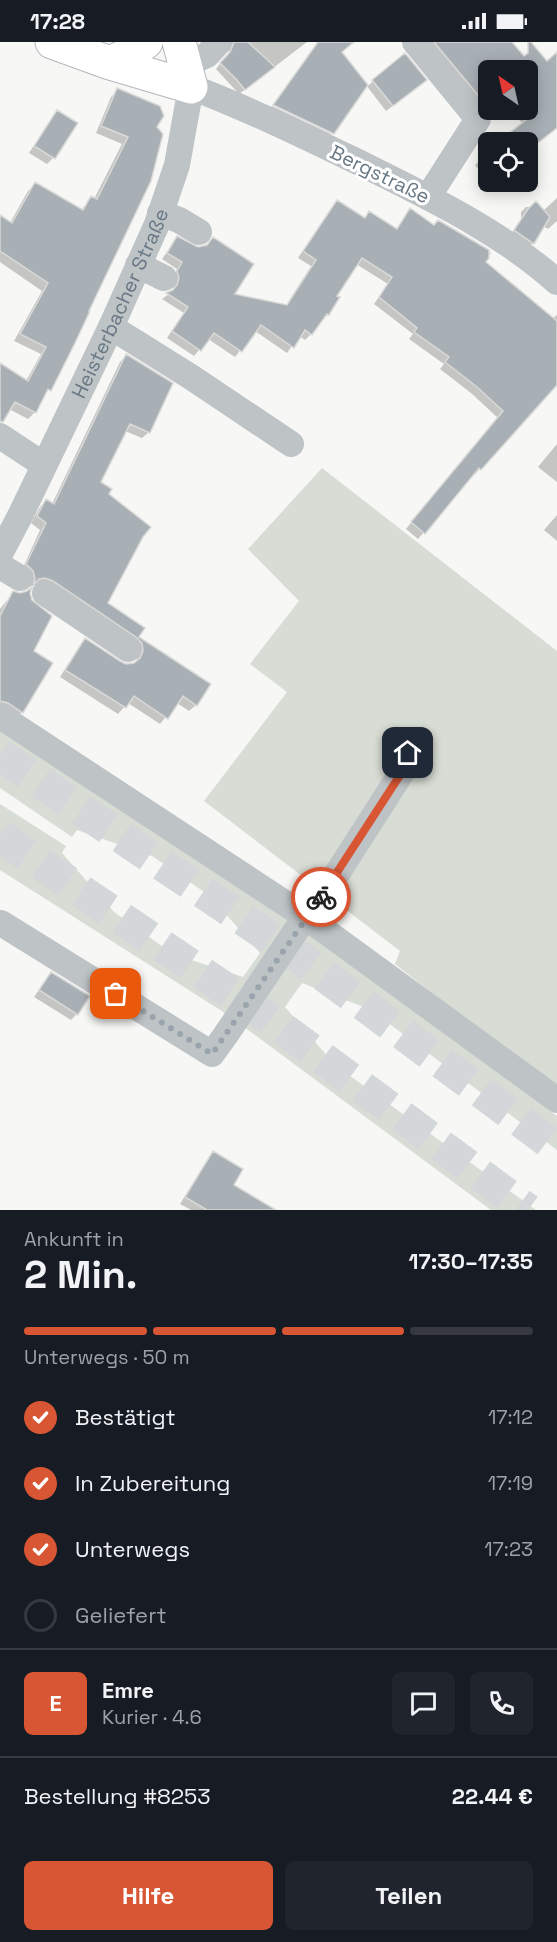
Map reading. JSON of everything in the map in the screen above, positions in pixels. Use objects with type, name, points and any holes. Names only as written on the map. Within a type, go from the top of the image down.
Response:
[{"type":"main road","points":[[52,42],[110,63],[185,65]]},
{"type":"main road","points":[[110,63],[147,42]]},
{"type":"street","points":[[185,65],[207,55],[219,42]]},
{"type":"street","points":[[415,42],[478,119],[428,197]]},
{"type":"street","name":"Bergstraße","points":[[185,65],[221,99],[309,147],[428,197],[510,245],[557,282]]},
{"type":"street","name":"Heisterbacher Straße","points":[[0,554],[111,327],[160,213],[177,165],[185,65]]},
{"type":"street","points":[[160,213],[179,220],[199,232]]},
{"type":"street","points":[[138,265],[164,278]]},
{"type":"street","points":[[111,327],[291,444]]},
{"type":"street","points":[[0,436],[44,465]]},
{"type":"street","points":[[45,594],[128,649]]},
{"type":"street","points":[[0,716],[557,1100]]},
{"type":"street","points":[[1,923],[212,1054],[300,924],[331,883],[404,769],[408,753]]},
{"type":"shaded area","points":[[322,468],[557,651],[557,1091],[395,964],[400,951],[204,801],[287,692],[250,664],[299,601],[248,549]]},
{"type":"shaded area","points":[[0,721],[294,920],[228,1015],[0,870],[0,804],[66,846],[62,853],[114,912],[173,954],[243,977],[260,953],[210,896],[152,856],[77,830],[72,837],[0,788]]},
{"type":"shaded area","points":[[306,929],[557,1116],[557,1150],[371,1010],[302,983],[285,1007],[335,1065],[536,1210],[491,1210],[240,1024]]},
{"type":"building","points":[[234,42],[248,42],[275,67],[245,90],[220,63],[230,52]]},
{"type":"building","points":[[318,42],[354,42],[342,52],[368,85],[334,134],[273,105]]},
{"type":"building","points":[[434,42],[512,42],[524,56],[528,53],[528,42],[531,42],[547,61],[557,52],[557,128],[539,142],[538,132],[511,132],[526,120],[538,120],[538,60],[478,60],[478,95]]},
{"type":"building","points":[[405,53],[427,80],[393,106],[372,80]]},
{"type":"building","points":[[117,88],[160,106],[164,116],[157,127],[163,134],[151,181],[51,391],[48,389],[36,413],[15,402],[3,422],[0,421],[0,363],[28,381],[46,347],[20,334],[48,283],[0,251],[0,215],[12,223],[35,182],[83,210],[91,196],[97,199],[128,137],[101,126]]},
{"type":"building","points":[[57,110],[78,123],[55,159],[34,146]]},
{"type":"building","points":[[337,200],[365,218],[369,211],[397,229],[410,208],[434,225],[438,220],[489,250],[489,258],[486,262],[557,321],[557,385],[481,470],[479,468],[425,534],[411,522],[503,411],[445,362],[449,357],[414,332],[417,328],[379,297],[392,277],[362,258],[337,296],[340,297],[329,315],[327,314],[312,335],[305,330],[294,348],[261,325],[242,352],[214,333],[201,351],[172,331],[188,307],[166,293],[173,290],[179,278],[177,271],[182,262],[167,253],[177,236],[198,247],[207,245],[213,237],[254,264],[235,294],[287,305],[316,260],[303,251]]},
{"type":"building","points":[[536,201],[550,217],[534,244],[514,230]]},
{"type":"building","points":[[126,354],[173,383],[150,433],[130,424],[101,482],[112,489],[109,494],[151,527],[143,537],[108,603],[145,628],[139,637],[211,684],[197,706],[183,696],[168,719],[134,696],[126,708],[65,670],[85,638],[126,664],[134,663],[140,658],[143,651],[142,643],[53,581],[45,578],[39,579],[34,584],[33,571],[26,564],[46,523],[37,516],[46,499],[54,504]]},
{"type":"building","points":[[32,587],[30,593],[32,600],[52,616],[34,651],[53,663],[23,713],[8,703],[0,701],[0,616],[13,591],[20,593]]},
{"type":"building","points":[[51,972],[90,996],[78,1015],[39,990]]},
{"type":"building","points":[[213,1151],[243,1169],[234,1185],[276,1210],[207,1210],[185,1197]]},
{"type":"tunnel","points":[[0,755],[302,959],[557,1148]]},
{"type":"tunnel","points":[[0,836],[267,1017],[528,1210]]},
{"type":"way so far","points":[[116,994],[212,1054],[321,897]]},
{"type":"route","points":[[321,897],[404,769],[408,753]]}]
